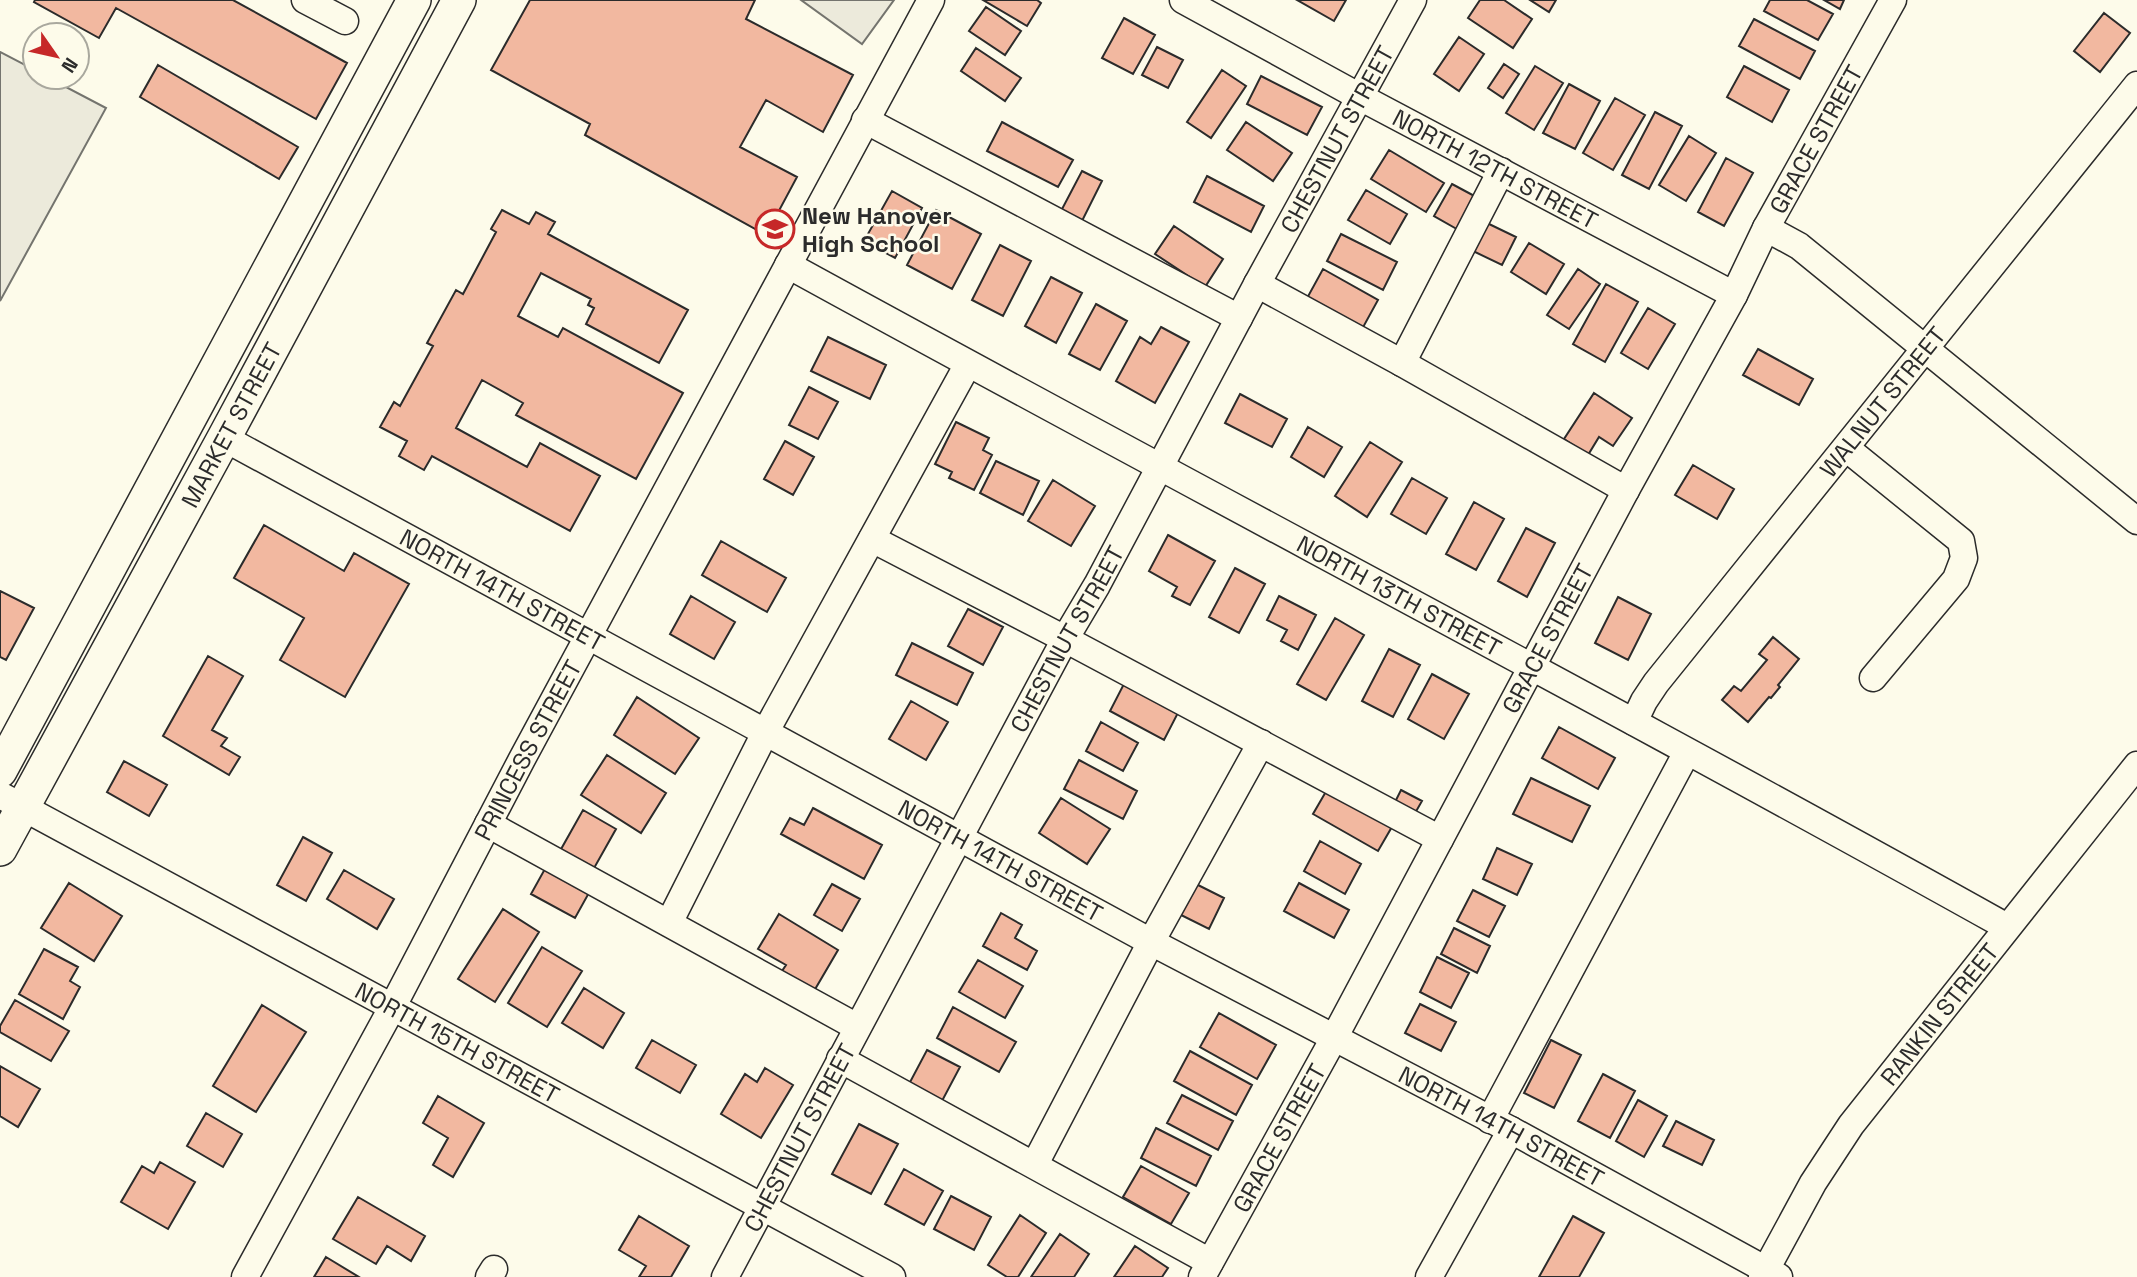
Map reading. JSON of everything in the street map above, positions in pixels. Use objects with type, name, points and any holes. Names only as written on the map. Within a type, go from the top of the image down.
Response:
[{"type":"main road","name":"MARKET STREET","points":[[0,771],[414,0]]},
{"type":"main road","name":"MARKET STREET","points":[[0,849],[11,802],[224,438],[459,0]]},
{"type":"street","points":[[305,0],[345,21]]},
{"type":"street","name":"PRINCESS STREET","points":[[244,1277],[393,1006],[931,0]]},
{"type":"street","name":"NORTH 12TH STREET","points":[[1183,0],[1734,295]]},
{"type":"street","name":"CHESTNUT STREET","points":[[724,1277],[1065,639],[1097,585],[1257,284],[1413,0]]},
{"type":"street","name":"GRACE STREET","points":[[1206,1269],[1334,1038],[1626,490],[1734,295],[1766,228],[1893,0]]},
{"type":"street","name":"WALNUT STREET","points":[[1634,722],[1656,683],[2137,85]]},
{"type":"street","points":[[865,120],[1239,318]]},
{"type":"street","points":[[1402,363],[1501,171]]},
{"type":"street","points":[[1766,228],[1799,246],[2137,521]]},
{"type":"street","name":"NORTH 13TH STREET","points":[[788,265],[1159,468],[1822,824],[2007,927]]},
{"type":"street","points":[[1257,284],[1626,490]]},
{"type":"street","points":[[669,923],[766,732],[968,364]]},
{"type":"street","name":"NORTH 14TH STREET","points":[[224,438],[1151,942],[1501,1125],[1769,1275]]},
{"type":"street","points":[[1846,448],[1961,541],[1964,558],[1956,579],[1873,678]]},
{"type":"street","points":[[872,539],[1440,839]]},
{"type":"street","points":[[1035,1164],[1151,942],[1261,743]]},
{"type":"street","points":[[1429,1277],[1501,1125],[1687,752]]},
{"type":"street","name":"RANKIN STREET","points":[[1769,1275],[1814,1184],[1851,1125],[2136,769]]},
{"type":"street","name":"NORTH 15TH STREET","points":[[11,802],[892,1277]]},
{"type":"street","points":[[488,824],[857,1027]]},
{"type":"street","points":[[840,1059],[1035,1164],[1206,1269]]},
{"type":"shaded area","points":[[801,0],[894,0],[862,44]]},
{"type":"shaded area","points":[[0,52],[21,63],[21,91],[74,91],[106,108],[0,301]]},
{"type":"building","points":[[233,0],[347,63],[316,119],[116,8],[99,38],[91,34],[91,21],[68,21],[34,2]]},
{"type":"building","points":[[530,0],[755,0],[746,19],[853,75],[823,132],[766,100],[740,147],[797,177],[766,235],[585,135],[590,124],[491,70]]},
{"type":"building","points":[[983,0],[1037,0],[1041,3],[1027,26]]},
{"type":"building","points":[[1297,0],[1346,0],[1334,21]]},
{"type":"building","points":[[1480,0],[1504,0],[1532,19],[1513,48],[1468,18]]},
{"type":"building","points":[[1530,0],[1556,0],[1549,12]]},
{"type":"building","points":[[1770,0],[1807,0],[1833,14],[1818,40],[1764,11]]},
{"type":"building","points":[[1824,0],[1844,0],[1840,9]]},
{"type":"building","points":[[986,7],[1021,31],[1005,55],[969,31]]},
{"type":"building","points":[[2104,13],[2130,33],[2100,72],[2074,51]]},
{"type":"building","points":[[1124,18],[1155,35],[1133,74],[1102,58]]},
{"type":"building","points":[[1754,19],[1815,51],[1800,79],[1739,46]]},
{"type":"building","points":[[1459,37],[1484,54],[1459,91],[1434,74]]},
{"type":"building","points":[[1157,47],[1183,60],[1168,88],[1142,75]]},
{"type":"building","points":[[976,48],[1021,78],[1005,101],[961,71]]},
{"type":"building","points":[[1504,64],[1519,74],[1503,98],[1488,88]]},
{"type":"building","points":[[158,65],[298,147],[279,179],[140,97]]},
{"type":"building","points":[[1535,66],[1563,83],[1534,130],[1506,113]]},
{"type":"building","points":[[1744,66],[1789,90],[1772,122],[1727,97]]},
{"type":"building","points":[[1222,70],[1246,86],[1211,138],[1187,122]]},
{"type":"building","points":[[1261,76],[1322,107],[1307,135],[1247,104]]},
{"type":"building","points":[[1569,84],[1600,101],[1575,149],[1543,133]]},
{"type":"building","points":[[1615,98],[1645,115],[1613,170],[1583,153]]},
{"type":"building","points":[[1655,112],[1682,126],[1649,189],[1622,175]]},
{"type":"building","points":[[1002,122],[1073,160],[1058,187],[987,151]]},
{"type":"building","points":[[1246,122],[1292,153],[1273,181],[1227,150]]},
{"type":"building","points":[[1689,136],[1716,153],[1686,201],[1659,185]]},
{"type":"building","points":[[1389,150],[1444,183],[1426,212],[1371,179]]},
{"type":"building","points":[[1726,158],[1753,173],[1724,226],[1698,212]]},
{"type":"building","points":[[1082,171],[1102,181],[1082,221],[1061,211]]},
{"type":"building","points":[[1207,176],[1264,206],[1251,232],[1194,202]]},
{"type":"building","points":[[1452,184],[1480,199],[1462,232],[1434,216]]},
{"type":"building","points":[[1366,190],[1407,214],[1390,244],[1348,220]]},
{"type":"building","points":[[892,191],[922,208],[895,258],[864,241]]},
{"type":"building","points":[[502,210],[529,224],[536,212],[555,222],[548,234],[688,310],[659,363],[586,324],[594,308],[588,305],[591,299],[541,273],[518,316],[558,337],[563,328],[683,393],[636,479],[516,415],[523,403],[482,380],[456,428],[527,467],[540,443],[600,476],[570,531],[432,456],[424,470],[399,456],[407,441],[380,427],[394,402],[400,406],[433,346],[427,343],[456,290],[463,294],[496,232],[491,229]]},
{"type":"building","points":[[936,210],[981,234],[952,289],[907,265]]},
{"type":"building","points":[[1487,223],[1516,237],[1502,265],[1473,251]]},
{"type":"building","points":[[1174,226],[1223,259],[1205,287],[1155,254]]},
{"type":"building","points":[[1341,234],[1397,262],[1383,290],[1327,261]]},
{"type":"building","points":[[1529,243],[1564,264],[1546,294],[1511,272]]},
{"type":"building","points":[[1000,245],[1031,261],[1003,316],[972,300]]},
{"type":"building","points":[[1323,269],[1378,300],[1361,331],[1306,300]]},
{"type":"building","points":[[1578,269],[1600,284],[1569,329],[1547,315]]},
{"type":"building","points":[[1051,277],[1082,293],[1056,343],[1025,326]]},
{"type":"building","points":[[1606,284],[1638,302],[1605,362],[1573,344]]},
{"type":"building","points":[[1096,304],[1127,321],[1100,370],[1069,354]]},
{"type":"building","points":[[1648,308],[1675,324],[1648,369],[1621,353]]},
{"type":"building","points":[[1161,327],[1189,342],[1155,403],[1116,381],[1140,337],[1151,344]]},
{"type":"building","points":[[828,337],[886,365],[870,399],[811,371]]},
{"type":"building","points":[[1758,349],[1813,379],[1799,405],[1743,375]]},
{"type":"building","points":[[809,387],[838,402],[818,439],[789,425]]},
{"type":"building","points":[[1594,393],[1632,418],[1613,446],[1599,437],[1588,455],[1564,439]]},
{"type":"building","points":[[1240,394],[1287,419],[1272,447],[1225,423]]},
{"type":"building","points":[[956,422],[989,438],[983,450],[992,455],[974,490],[949,478],[952,472],[935,464]]},
{"type":"building","points":[[1308,427],[1342,447],[1324,477],[1291,457]]},
{"type":"building","points":[[785,441],[814,457],[793,495],[764,479]]},
{"type":"building","points":[[1370,442],[1402,462],[1367,517],[1335,496]]},
{"type":"building","points":[[996,461],[1039,481],[1023,515],[980,493]]},
{"type":"building","points":[[1693,465],[1734,489],[1717,519],[1675,495]]},
{"type":"building","points":[[1412,478],[1447,498],[1426,534],[1391,514]]},
{"type":"building","points":[[1053,480],[1095,506],[1071,546],[1028,521]]},
{"type":"building","points":[[1474,502],[1504,519],[1476,570],[1446,554]]},
{"type":"building","points":[[264,525],[344,571],[354,553],[409,584],[345,697],[280,660],[304,618],[234,578]]},
{"type":"building","points":[[1526,528],[1555,543],[1527,597],[1498,581]]},
{"type":"building","points":[[1168,535],[1215,561],[1190,605],[1172,596],[1177,587],[1149,571]]},
{"type":"building","points":[[721,541],[786,578],[767,612],[702,575]]},
{"type":"building","points":[[1235,568],[1265,584],[1239,633],[1209,617]]},
{"type":"building","points":[[0,591],[34,608],[6,660],[0,657]]},
{"type":"building","points":[[691,596],[735,622],[714,659],[670,634]]},
{"type":"building","points":[[1279,596],[1316,615],[1298,650],[1281,641],[1287,630],[1267,620]]},
{"type":"building","points":[[1618,597],[1651,614],[1628,660],[1595,643]]},
{"type":"building","points":[[968,609],[1003,627],[983,665],[948,646]]},
{"type":"building","points":[[1335,618],[1364,635],[1326,700],[1297,684]]},
{"type":"building","points":[[1773,637],[1799,659],[1778,685],[1780,687],[1748,722],[1722,700],[1734,686],[1741,691],[1767,660],[1759,654]]},
{"type":"building","points":[[912,643],[973,673],[957,705],[896,675]]},
{"type":"building","points":[[1389,649],[1420,665],[1393,717],[1362,701]]},
{"type":"building","points":[[208,656],[243,676],[212,730],[227,738],[221,746],[240,757],[229,775],[163,736]]},
{"type":"building","points":[[1432,674],[1469,694],[1444,739],[1408,719]]},
{"type":"building","points":[[1127,678],[1181,707],[1164,740],[1110,711]]},
{"type":"building","points":[[637,697],[699,738],[675,774],[614,735]]},
{"type":"building","points":[[911,701],[948,722],[926,760],[889,739]]},
{"type":"building","points":[[1101,722],[1138,743],[1123,771],[1086,751]]},
{"type":"building","points":[[1559,727],[1615,758],[1598,789],[1542,758]]},
{"type":"building","points":[[607,755],[666,793],[641,833],[581,795]]},
{"type":"building","points":[[1079,760],[1137,791],[1123,819],[1064,789]]},
{"type":"building","points":[[124,761],[167,785],[149,816],[107,792]]},
{"type":"building","points":[[1531,778],[1590,806],[1572,842],[1513,814]]},
{"type":"building","points":[[1328,788],[1393,825],[1378,851],[1313,814]]},
{"type":"building","points":[[1401,790],[1422,801],[1414,815],[1394,804]]},
{"type":"building","points":[[1061,798],[1110,829],[1087,864],[1039,833]]},
{"type":"building","points":[[813,808],[882,845],[864,879],[781,834],[790,818],[804,825]]},
{"type":"building","points":[[583,810],[616,829],[593,870],[560,851]]},
{"type":"building","points":[[303,837],[332,853],[306,901],[277,885]]},
{"type":"building","points":[[1320,841],[1361,864],[1345,894],[1304,871]]},
{"type":"building","points":[[1497,848],[1532,864],[1517,895],[1483,879]]},
{"type":"building","points":[[546,867],[590,891],[575,918],[531,894]]},
{"type":"building","points":[[344,870],[394,899],[377,929],[327,899]]},
{"type":"building","points":[[69,883],[122,916],[94,961],[41,928]]},
{"type":"building","points":[[1194,883],[1224,898],[1209,929],[1179,914]]},
{"type":"building","points":[[1299,883],[1349,910],[1334,938],[1284,911]]},
{"type":"building","points":[[832,884],[860,899],[842,931],[814,915]]},
{"type":"building","points":[[1473,890],[1505,906],[1489,937],[1457,921]]},
{"type":"building","points":[[503,909],[539,932],[495,1002],[458,979]]},
{"type":"building","points":[[1001,913],[1022,925],[1015,938],[1037,951],[1027,970],[983,946]]},
{"type":"building","points":[[779,914],[838,950],[814,991],[782,971],[786,965],[758,949]]},
{"type":"building","points":[[1454,928],[1490,946],[1477,973],[1441,954]]},
{"type":"building","points":[[542,947],[582,971],[547,1027],[508,1003]]},
{"type":"building","points":[[44,949],[78,967],[70,981],[80,987],[63,1019],[19,994]]},
{"type":"building","points":[[1437,957],[1469,973],[1451,1008],[1420,992]]},
{"type":"building","points":[[978,960],[1023,986],[1005,1018],[959,992]]},
{"type":"building","points":[[584,988],[624,1013],[603,1048],[562,1023]]},
{"type":"building","points":[[15,1000],[69,1031],[51,1061],[0,1032],[0,1026]]},
{"type":"building","points":[[1420,1004],[1456,1022],[1441,1051],[1405,1033]]},
{"type":"building","points":[[262,1005],[306,1032],[256,1112],[213,1086]]},
{"type":"building","points":[[953,1007],[1016,1042],[999,1072],[937,1038]]},
{"type":"building","points":[[1219,1013],[1276,1045],[1257,1079],[1200,1047]]},
{"type":"building","points":[[652,1040],[696,1065],[680,1093],[636,1068]]},
{"type":"building","points":[[1551,1040],[1581,1055],[1554,1108],[1524,1093]]},
{"type":"building","points":[[927,1050],[960,1067],[942,1101],[909,1084]]},
{"type":"building","points":[[1190,1051],[1252,1085],[1236,1115],[1174,1081]]},
{"type":"building","points":[[0,1066],[40,1089],[18,1127],[0,1116]]},
{"type":"building","points":[[765,1068],[793,1085],[761,1138],[721,1114],[745,1074],[757,1082]]},
{"type":"building","points":[[1603,1074],[1635,1091],[1610,1138],[1578,1121]]},
{"type":"building","points":[[1182,1095],[1233,1121],[1218,1150],[1167,1123]]},
{"type":"building","points":[[438,1096],[484,1123],[453,1177],[433,1165],[448,1138],[423,1123]]},
{"type":"building","points":[[1638,1100],[1667,1116],[1644,1157],[1616,1141]]},
{"type":"building","points":[[206,1113],[242,1134],[223,1167],[187,1146]]},
{"type":"building","points":[[1676,1121],[1714,1140],[1702,1165],[1663,1146]]},
{"type":"building","points":[[859,1124],[898,1144],[871,1194],[832,1174]]},
{"type":"building","points":[[1156,1128],[1211,1156],[1196,1186],[1141,1158]]},
{"type":"building","points":[[160,1162],[195,1182],[168,1229],[121,1202],[142,1166],[154,1173]]},
{"type":"building","points":[[1141,1166],[1189,1193],[1171,1224],[1123,1197]]},
{"type":"building","points":[[904,1169],[943,1191],[924,1225],[885,1204]]},
{"type":"building","points":[[951,1196],[991,1217],[974,1250],[934,1229]]},
{"type":"building","points":[[358,1197],[425,1236],[411,1261],[387,1246],[376,1264],[333,1239]]},
{"type":"building","points":[[1020,1215],[1046,1233],[1018,1277],[1007,1277],[988,1265]]},
{"type":"building","points":[[639,1216],[689,1246],[671,1277],[639,1277],[646,1266],[619,1250]]},
{"type":"building","points":[[1573,1216],[1604,1233],[1579,1277],[1539,1277]]},
{"type":"building","points":[[1060,1234],[1089,1254],[1074,1277],[1031,1277]]},
{"type":"building","points":[[1135,1246],[1168,1268],[1162,1277],[1114,1277]]},
{"type":"building","points":[[326,1257],[359,1277],[314,1277]]},
{"type":"place","name":"New Hanover High School","points":[[775,229]]}]
